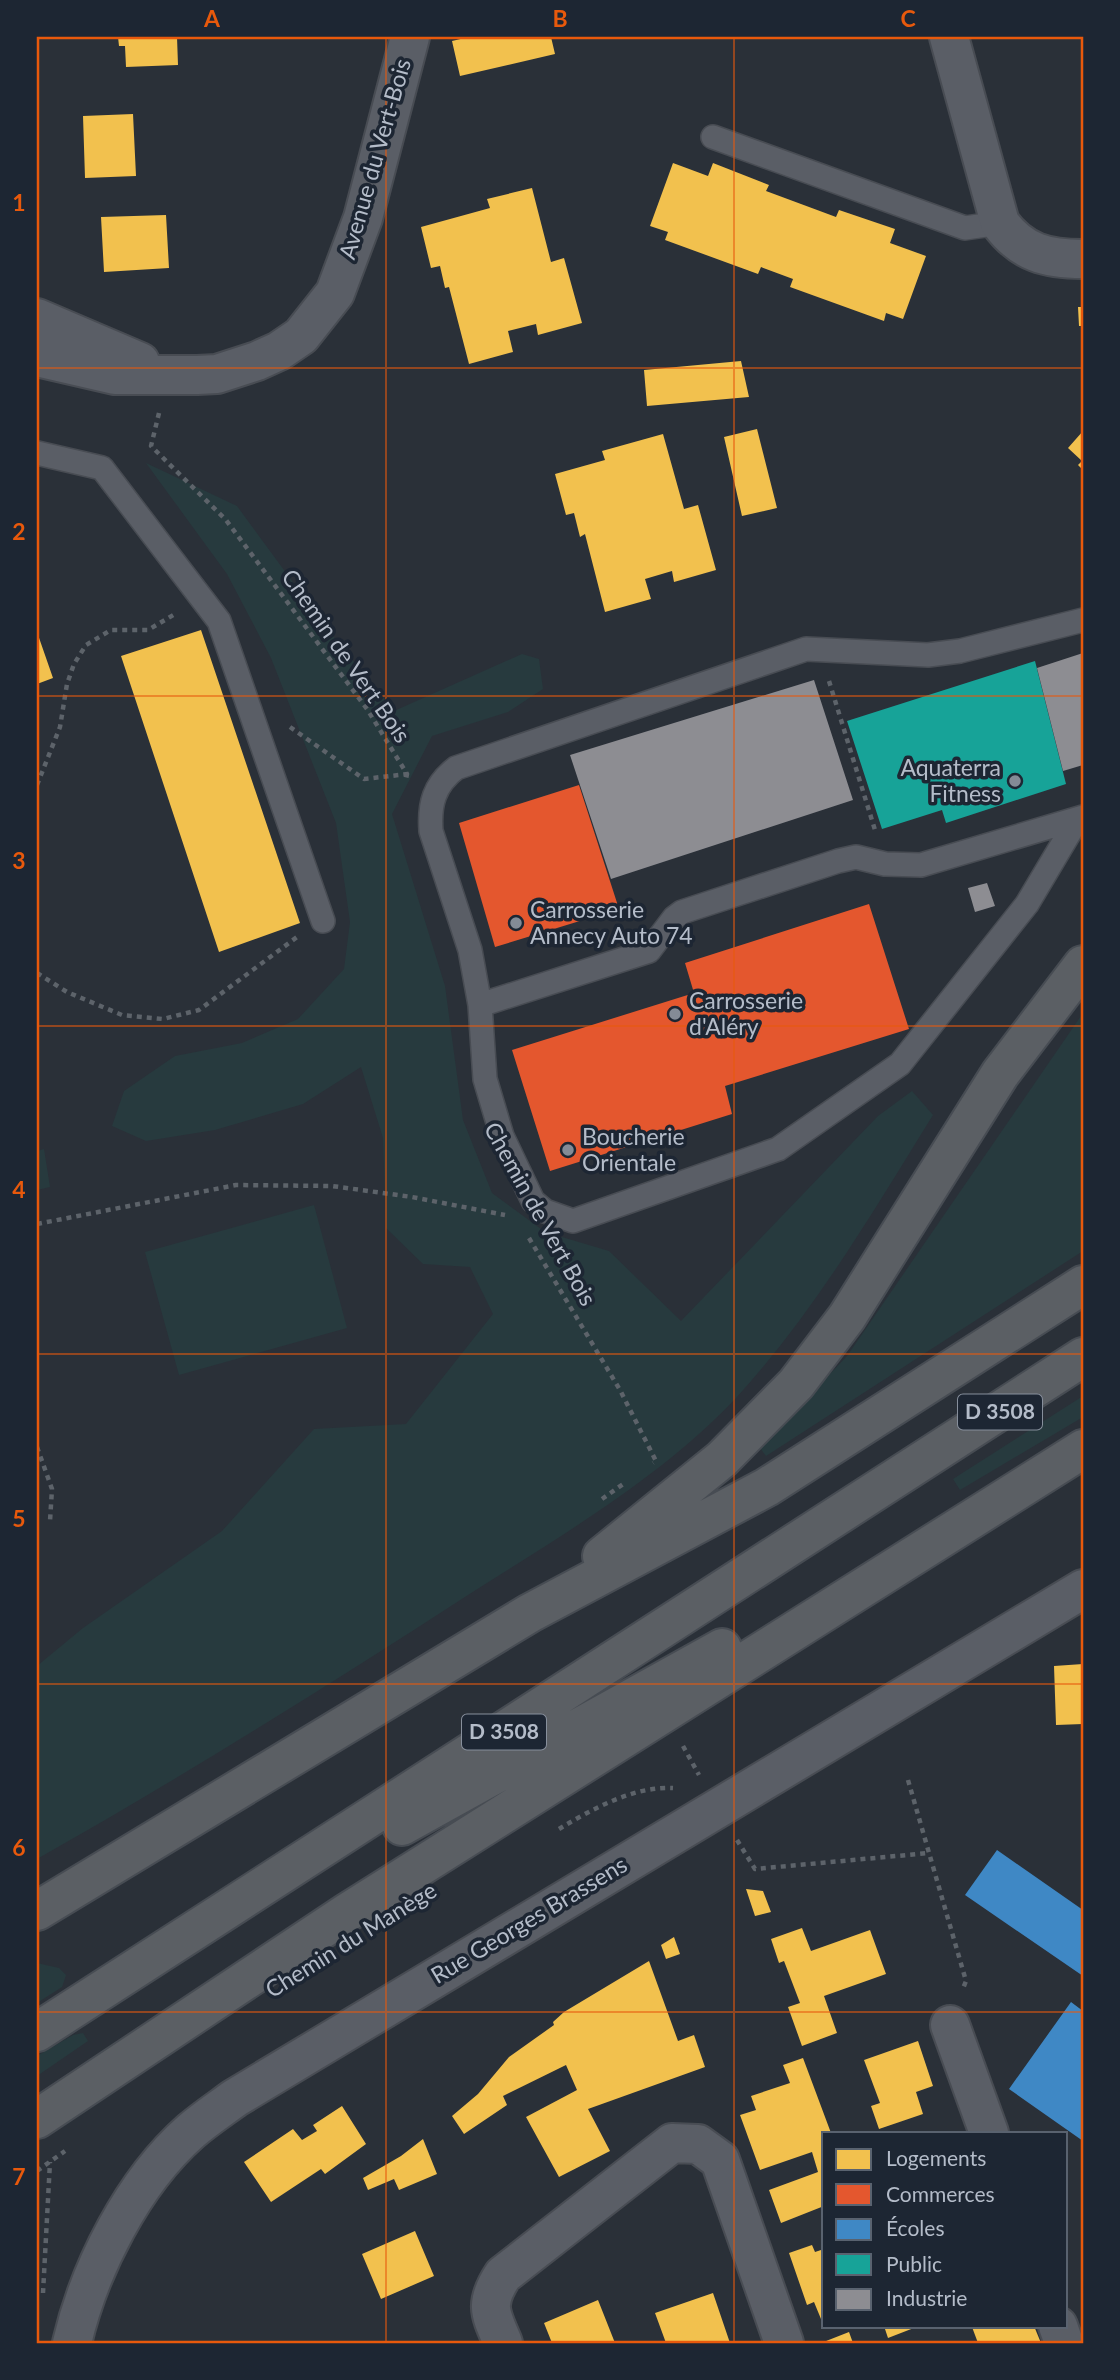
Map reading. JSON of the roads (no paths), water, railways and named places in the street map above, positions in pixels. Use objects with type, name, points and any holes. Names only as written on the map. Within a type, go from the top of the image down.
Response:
[{"type":"highway","points":[[530,1613],[722,1459],[796,1384],[846,1317],[1000,1074],[1083,965]]},
{"type":"highway","name":"D 3508","points":[[37,1911],[530,1613],[767,1487],[1083,1285]]},
{"type":"highway","name":"D 3508","points":[[37,2032],[1083,1357]]},
{"type":"highway","points":[[91,1999],[1083,1448]]},
{"type":"highway","points":[[37,2119],[348,1912],[1083,1448]]},
{"type":"street","name":"Avenue du Vert-Bois","points":[[37,356],[115,375],[217,374],[279,351],[318,318],[335,293],[363,218],[410,37]]},
{"type":"street","points":[[949,37],[1000,223],[1009,235],[1029,251],[1048,258],[1083,259]]},
{"type":"street","name":"Avenue du Vert-Bois","points":[[37,318],[167,374]]},
{"type":"street","name":"Rue Georges Brassens","points":[[72,2343],[99,2259],[155,2170],[191,2131],[235,2098],[710,1797],[1083,1589]]},
{"type":"street","points":[[950,2025],[989,2132]]},
{"type":"street","points":[[503,2343],[490,2313],[491,2293],[503,2275],[672,2143],[698,2144],[720,2160],[784,2343]]},
{"type":"lane","points":[[713,137],[965,228],[1000,223]]},
{"type":"lane","points":[[37,453],[102,468],[219,621],[323,921]]},
{"type":"lane","points":[[1080,819],[1027,904],[900,1064],[778,1149],[572,1221],[545,1211],[533,1201],[502,1136],[485,1079],[480,1004],[470,950],[431,831],[429,811],[433,795],[445,776],[456,768],[806,649],[928,655],[961,650],[1083,620]]},
{"type":"lane","points":[[480,1004],[649,951],[674,918],[682,912],[838,861],[856,857],[886,864],[921,865],[1080,819]]},
{"type":"place","name":"Aquaterra Fitness","points":[[1015,781]]},
{"type":"place","name":"Carrosserie Annecy Auto 74","points":[[516,923]]},
{"type":"place","name":"Carrosserie d'Aléry","points":[[675,1014]]},
{"type":"place","name":"Boucherie Orientale","points":[[568,1150]]}]
